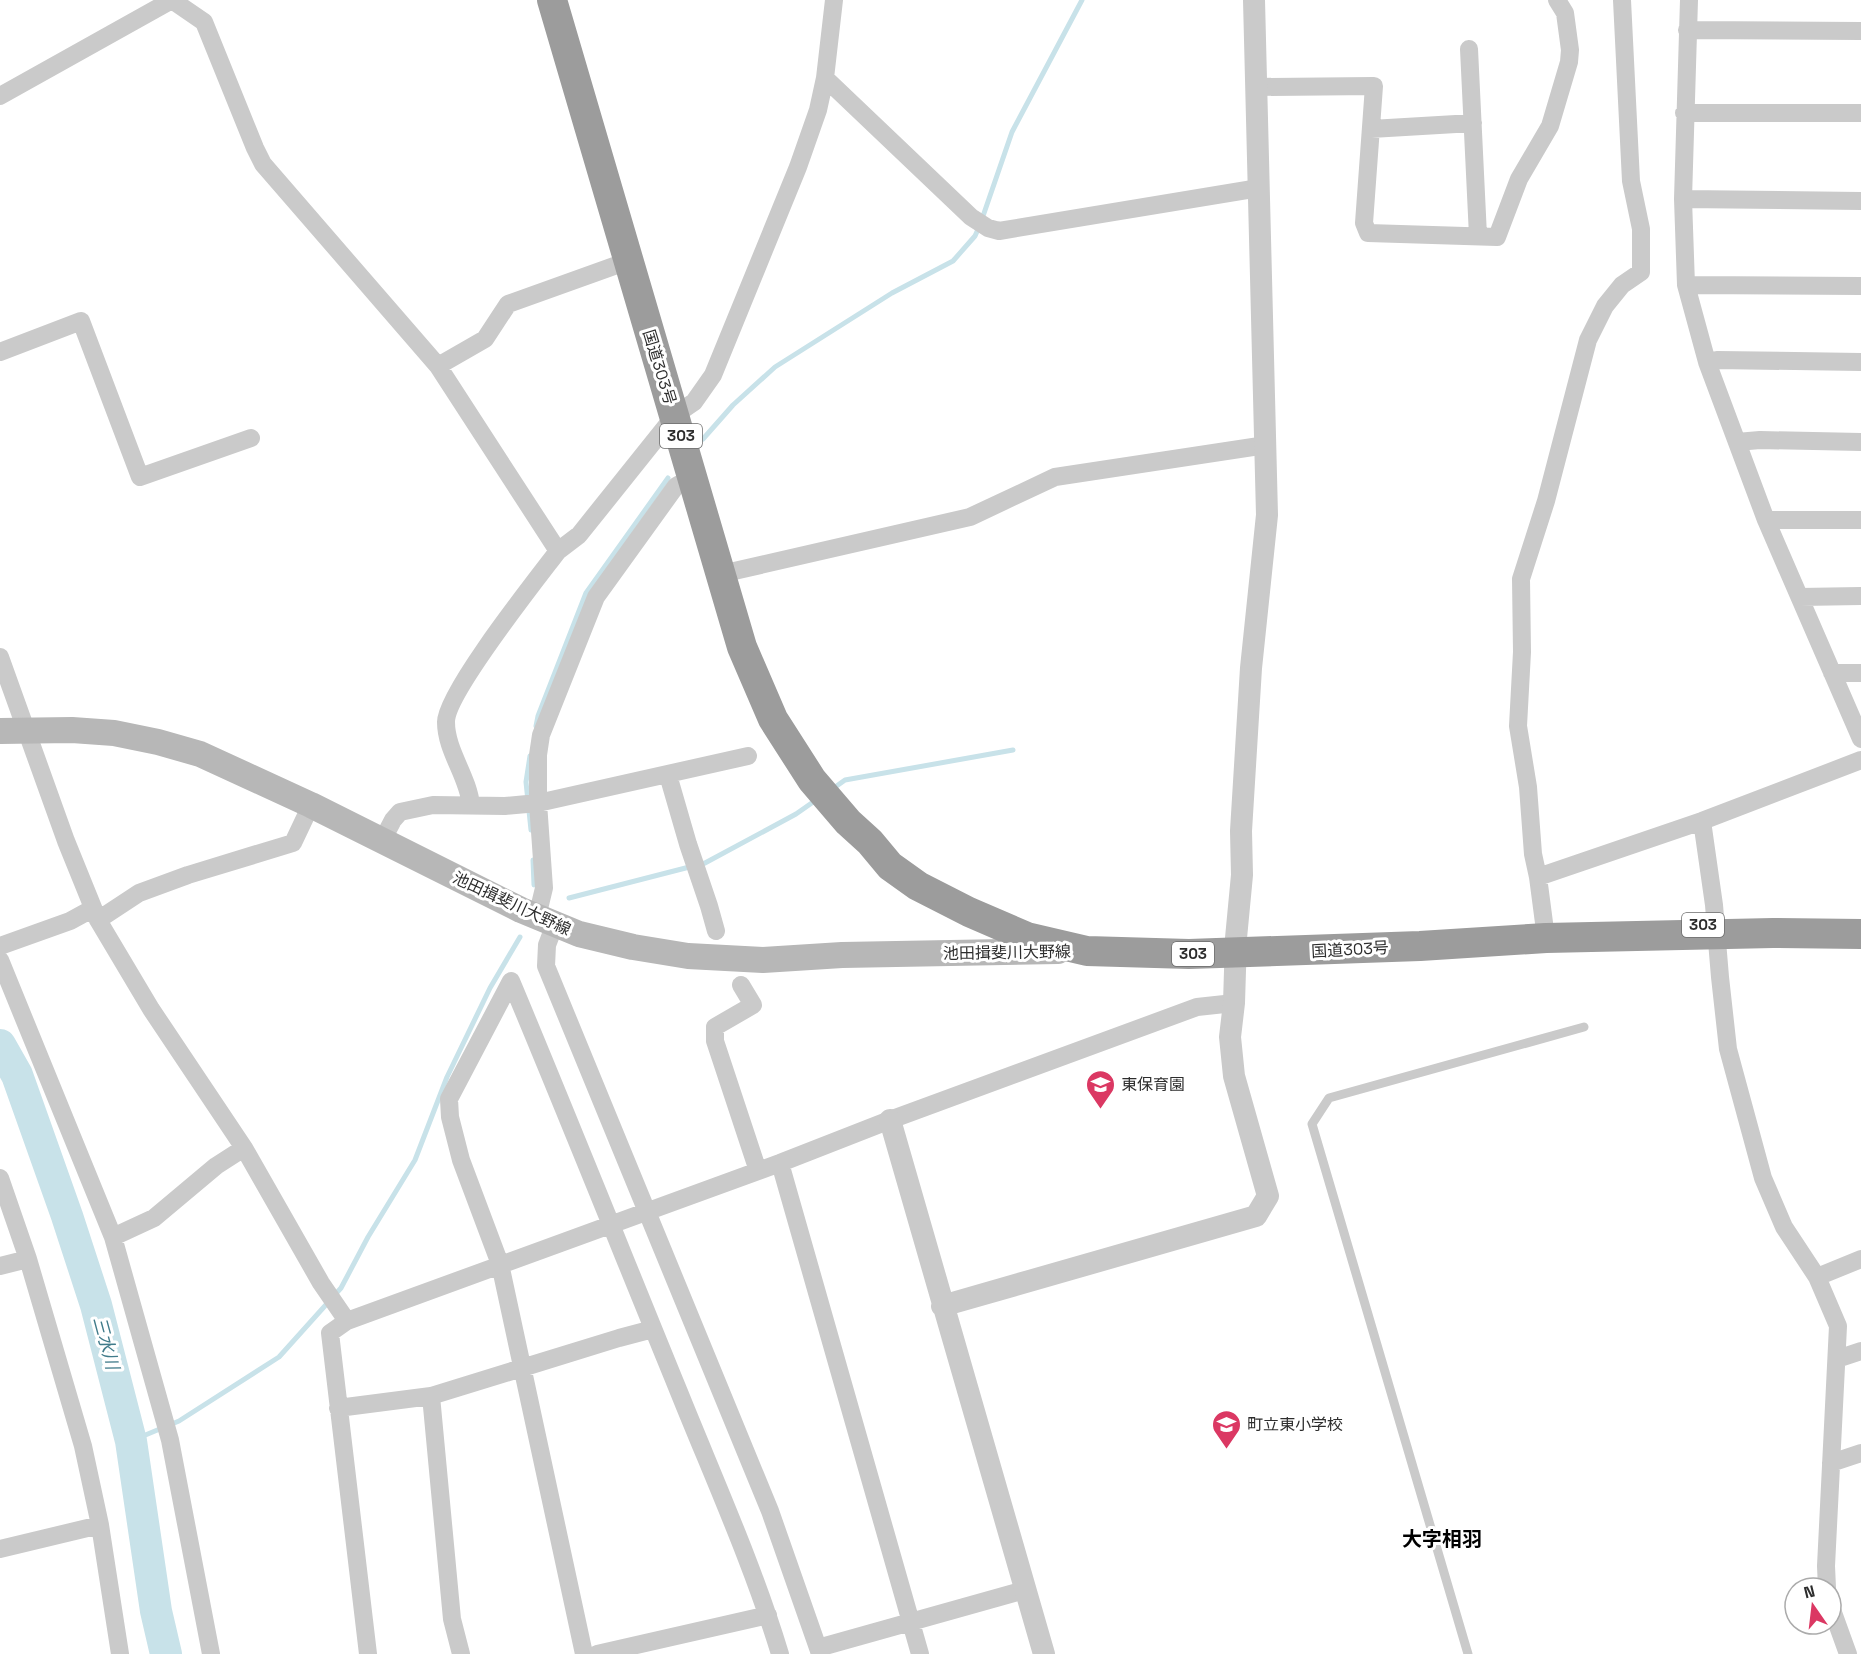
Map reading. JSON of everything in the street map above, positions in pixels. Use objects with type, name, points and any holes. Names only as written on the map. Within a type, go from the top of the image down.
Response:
[{"type":"highway","name":"国道303号","points":[[552,0],[742,647],[773,719],[812,780],[890,866],[918,886],[1026,937],[1087,951],[1237,946],[1420,946],[1545,933],[1861,921]]},
{"type":"highway","name":"国道303号","points":[[870,842],[970,899],[1032,921],[1089,935],[1189,939],[1237,946]]},
{"type":"highway","name":"国道303号","points":[[1545,933],[1861,934]]},
{"type":"main road","name":"池田揖斐川大野線","points":[[0,731],[72,730],[114,733],[201,754],[311,805],[546,921],[579,934],[633,947],[699,957],[763,960],[842,955],[1087,951]]},
{"type":"street","points":[[0,96],[172,0],[204,22],[263,164],[438,366],[558,550]]},
{"type":"street","points":[[471,805],[470,795],[451,748],[446,721],[461,685],[558,550],[579,535],[675,415],[694,402],[713,375],[798,167],[818,110],[825,78],[834,0]]},
{"type":"street","points":[[942,1306],[1256,1216],[1268,1196],[1234,1076],[1230,1037],[1242,874],[1241,831],[1251,668],[1268,515],[1254,0]]},
{"type":"street","points":[[1256,87],[1374,86],[1364,223],[1368,233],[1497,237],[1519,179],[1550,126],[1569,62],[1570,50],[1565,13],[1557,0]]},
{"type":"street","points":[[1545,933],[1533,854],[1528,788],[1518,726],[1522,652],[1521,579],[1546,501],[1588,340],[1605,306],[1622,285],[1641,272],[1641,229],[1631,181],[1622,0]]},
{"type":"street","points":[[1689,0],[1683,199],[1686,285],[1707,362],[1767,520],[1861,738]]},
{"type":"street","points":[[1687,30],[1861,31]]},
{"type":"street","points":[[1469,49],[1478,236]]},
{"type":"street","points":[[825,78],[971,217],[988,228],[999,231],[1259,188]]},
{"type":"street","points":[[1684,113],[1861,113]]},
{"type":"street","points":[[1371,129],[1473,123]]},
{"type":"street","points":[[1683,199],[1861,201]]},
{"type":"street","points":[[438,366],[485,339],[507,304],[628,261]]},
{"type":"street","points":[[1686,285],[1861,286]]},
{"type":"street","points":[[0,352],[81,321],[140,477],[251,438]]},
{"type":"street","points":[[1707,362],[1717,360],[1861,362]]},
{"type":"street","points":[[1737,442],[1760,440],[1861,442]]},
{"type":"street","points":[[721,574],[970,518],[1055,477],[1266,445]]},
{"type":"street","points":[[693,477],[676,486],[596,597],[541,735],[538,755],[538,803],[546,921],[546,966],[770,1511],[819,1651],[1025,1590]]},
{"type":"street","points":[[1767,520],[1861,520]]},
{"type":"street","points":[[1800,597],[1861,596]]},
{"type":"street","points":[[0,657],[95,915],[151,1010],[244,1148],[342,1314]]},
{"type":"street","points":[[1832,673],[1861,673]]},
{"type":"street","points":[[382,841],[400,812],[433,805],[505,806],[538,803],[748,756]]},
{"type":"street","points":[[1538,877],[1702,821],[1861,760]]},
{"type":"street","points":[[668,775],[716,931]]},
{"type":"street","points":[[0,946],[70,921],[95,915],[139,893],[188,875],[293,843],[311,805]]},
{"type":"street","points":[[1702,821],[1714,904],[1728,1049],[1763,1178],[1784,1227],[1817,1277],[1838,1326],[1826,1576]]},
{"type":"street","points":[[0,960],[113,1237],[169,1438],[211,1654]]},
{"type":"street","points":[[584,1654],[500,1264],[461,1160],[450,1117],[449,1099],[512,981],[612,1223],[768,1616],[780,1654]]},
{"type":"street","points":[[741,985],[753,1005],[715,1027],[715,1041],[758,1171]]},
{"type":"street","points":[[368,1654],[330,1334],[342,1314],[500,1264],[780,1163],[1197,1007],[1234,1003]]},
{"type":"street","points":[[890,1120],[1044,1654]]},
{"type":"street","points":[[113,1237],[154,1218],[216,1166],[244,1148]]},
{"type":"street","points":[[780,1163],[920,1654]]},
{"type":"street","points":[[0,1178],[28,1259],[83,1446],[100,1525],[120,1654]]},
{"type":"street","points":[[0,1266],[28,1259]]},
{"type":"street","points":[[1817,1277],[1861,1259]]},
{"type":"street","points":[[339,1408],[431,1396],[653,1329]]},
{"type":"street","points":[[1837,1359],[1861,1351]]},
{"type":"street","points":[[431,1396],[452,1619],[461,1654]]},
{"type":"street","points":[[1831,1463],[1861,1453]]},
{"type":"street","points":[[0,1549],[100,1525]]},
{"type":"street","points":[[597,1654],[768,1616]]},
{"type":"street","points":[[1842,1636],[1848,1654]]},
{"type":"lane","points":[[1467,1654],[1312,1125],[1329,1098],[1584,1027]]},
{"type":"waterway","points":[[982,219],[1012,132],[1082,0]]},
{"type":"waterway","points":[[703,439],[733,405],[775,367],[892,293],[953,261],[975,236],[979,227]]},
{"type":"waterway","points":[[536,726],[586,593],[668,478]]},
{"type":"waterway","points":[[831,790],[845,780],[1013,750]]},
{"type":"waterway","points":[[530,756],[526,782],[531,830]]},
{"type":"waterway","points":[[569,898],[705,863],[796,814],[816,800]]},
{"type":"waterway","points":[[533,860],[534,885]]},
{"type":"waterway","points":[[131,1441],[179,1421],[279,1357],[341,1288],[368,1237],[415,1160],[447,1077],[490,988],[520,937]]},
{"type":"waterway","name":"三水川","points":[[0,1045],[17,1075],[96,1305],[131,1441],[156,1611],[166,1654]]},
{"type":"place","name":"東保育園","points":[[1100,1110]]},
{"type":"place","name":"町立東小学校","points":[[1226,1450]]},
{"type":"district","name":"大字相羽","points":[[1442,1539]]}]
